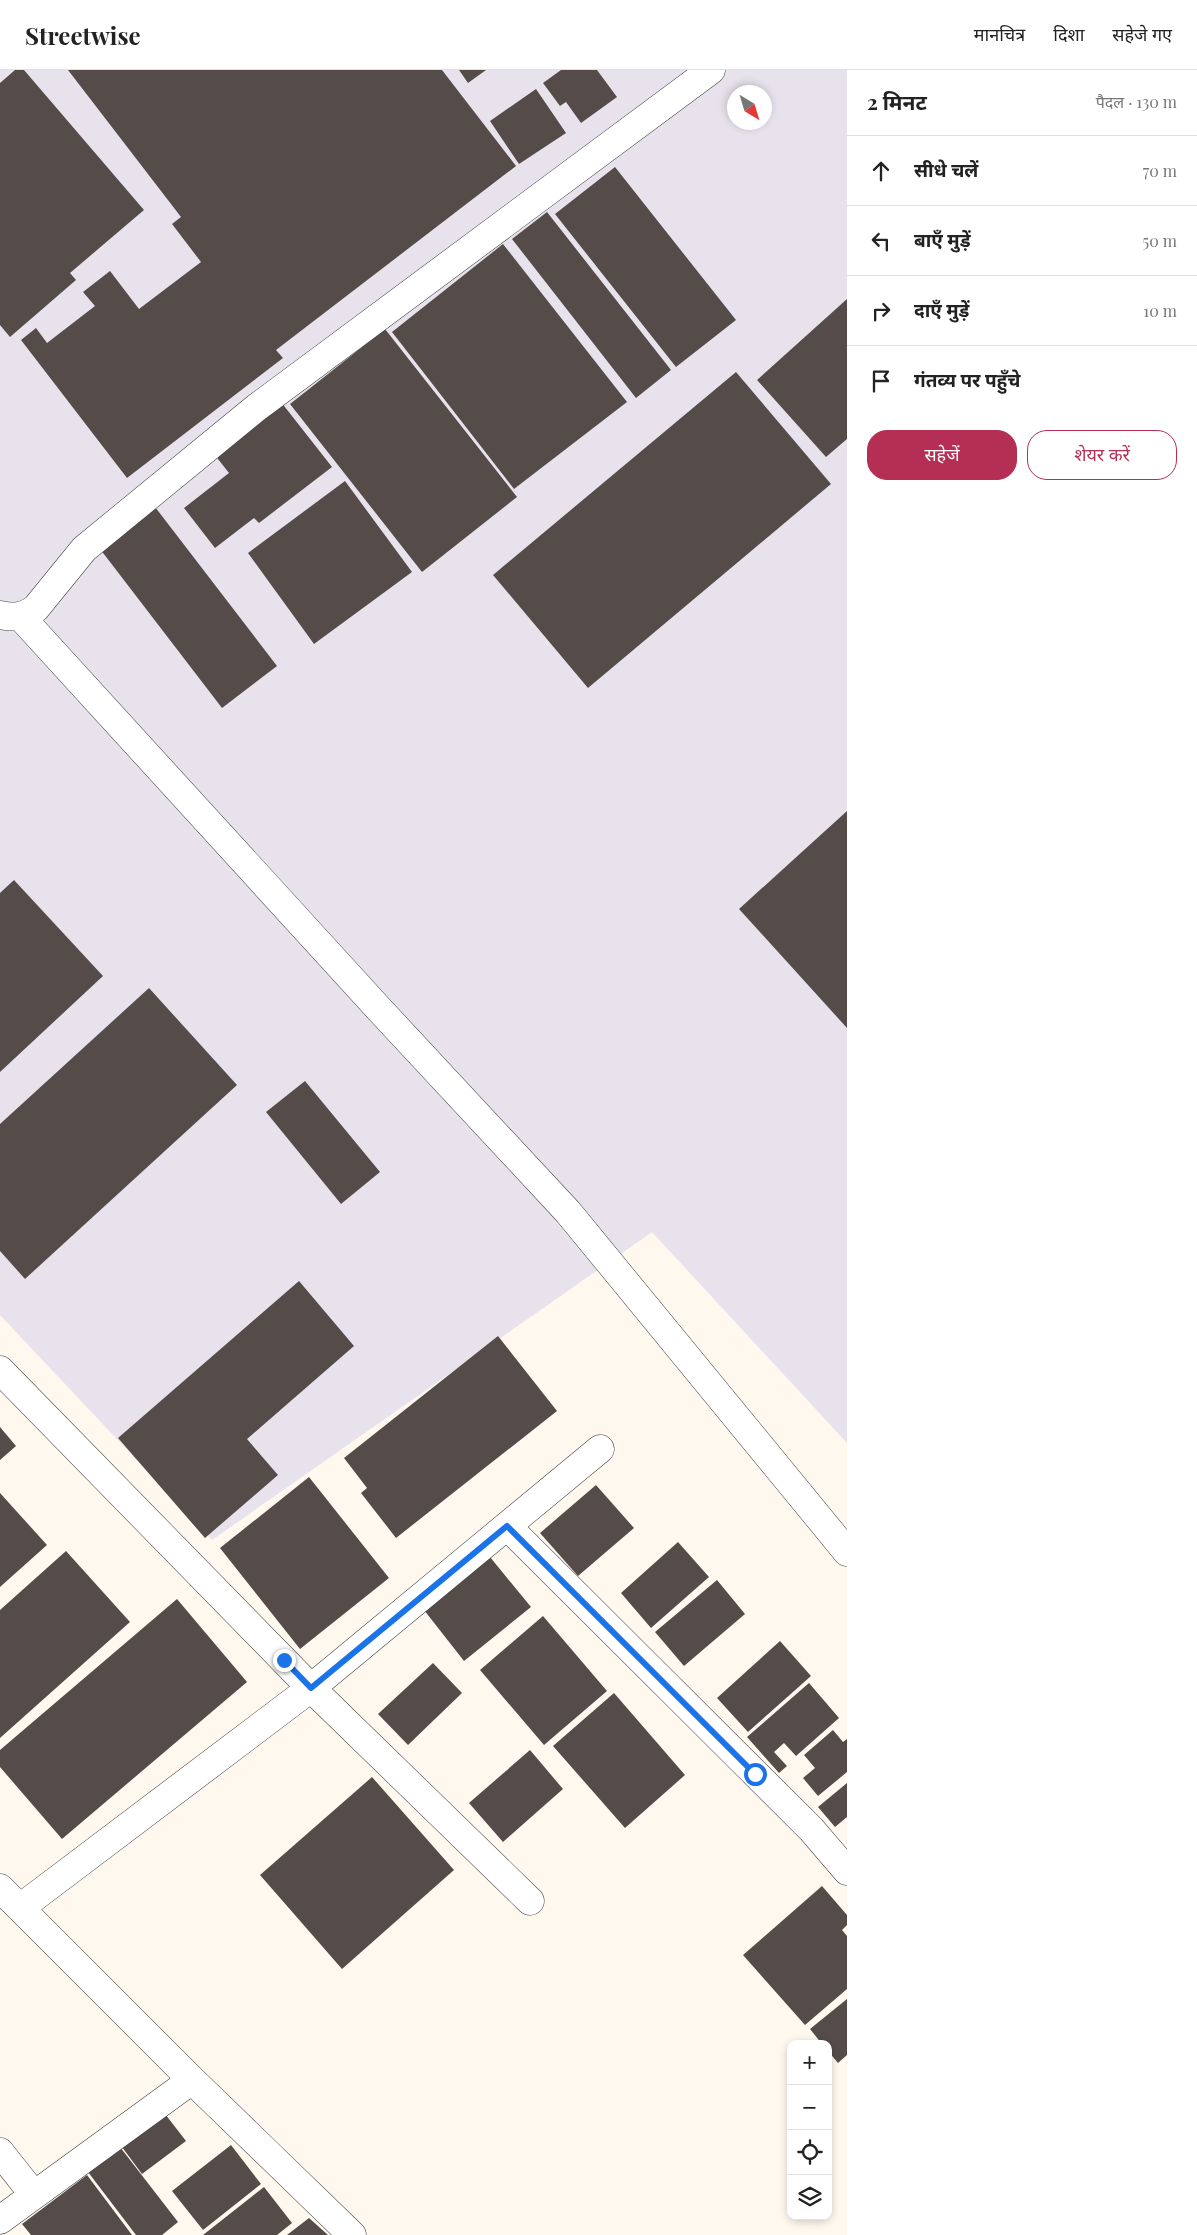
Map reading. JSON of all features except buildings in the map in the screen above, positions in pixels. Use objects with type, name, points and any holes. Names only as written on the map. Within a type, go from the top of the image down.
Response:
[{"type":"street","points":[[711,70],[256,408],[84,549],[36,608],[10,616],[568,1212],[847,1552]]},
{"type":"street","points":[[0,1370],[311,1688],[530,1901]]},
{"type":"street","points":[[20,1908],[311,1688],[600,1449]]},
{"type":"street","points":[[507,1526],[804,1822],[847,1871]]},
{"type":"street","points":[[0,1888],[192,2080],[352,2235]]},
{"type":"street","points":[[0,2220],[192,2080]]},
{"type":"street","points":[[0,2152],[34,2195]]},
{"type":"shaded area","points":[[0,70],[847,70],[847,1443],[652,1232],[212,1540],[0,1315]]},
{"type":"route","points":[[284,1660],[311,1688],[507,1526],[755,1774]]}]
